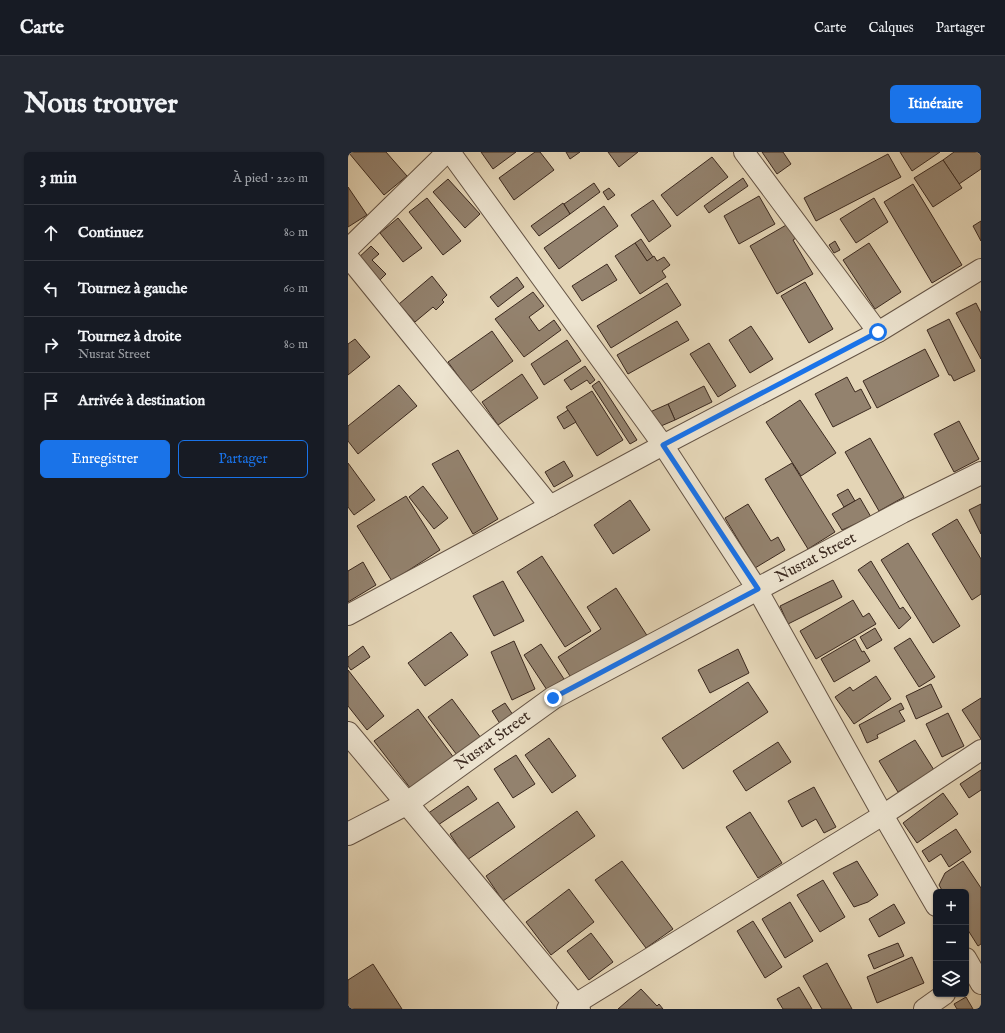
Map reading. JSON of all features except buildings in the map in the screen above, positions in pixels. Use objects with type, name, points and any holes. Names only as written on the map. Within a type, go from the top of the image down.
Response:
[{"type":"street","points":[[348,248],[447,152]]},
{"type":"street","points":[[450,152],[663,445],[758,589],[933,901]]},
{"type":"street","points":[[744,152],[878,332]]},
{"type":"street","points":[[348,258],[550,506]]},
{"type":"street","points":[[348,616],[663,445],[878,332],[981,269]]},
{"type":"street","name":"Nusrat Street","points":[[348,834],[406,804],[553,698],[896,516],[981,473]]},
{"type":"street","points":[[348,733],[574,1007],[883,814],[981,750]]},
{"type":"street","points":[[924,1009],[941,997]]},
{"type":"route","points":[[553,698],[758,589],[663,445],[878,332]]}]
